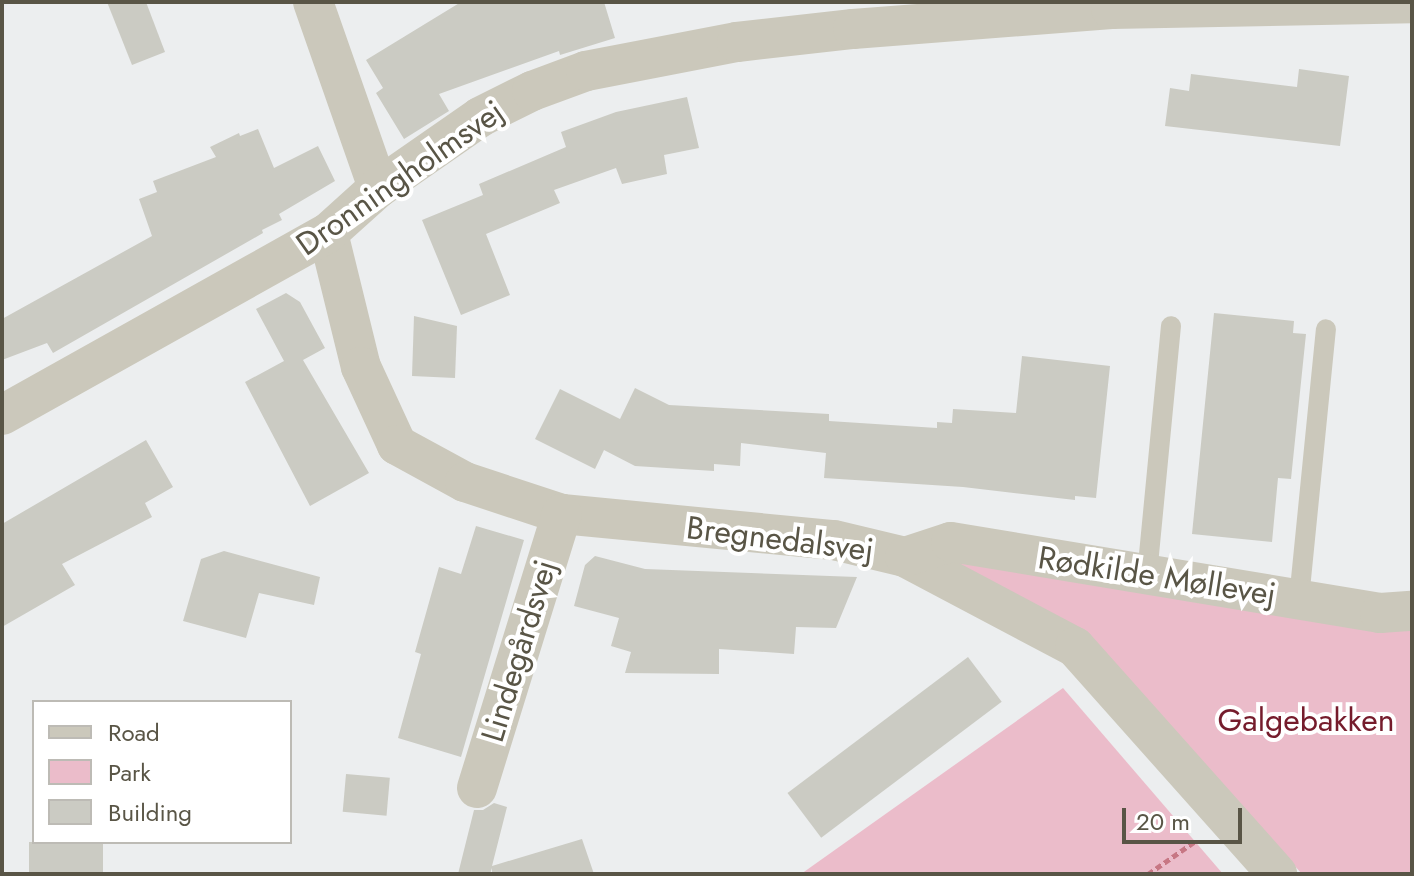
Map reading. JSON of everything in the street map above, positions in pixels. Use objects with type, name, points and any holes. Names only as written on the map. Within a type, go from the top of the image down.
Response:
[{"type":"street","points":[[313,2],[378,188]]},
{"type":"street","name":"Dronningholmsvej","points":[[2,415],[328,233],[378,188],[480,117],[532,91],[586,71],[737,42],[1111,6],[1412,3]]},
{"type":"street","name":"Bregnedalsvej","points":[[328,233],[361,367],[397,445],[465,482],[562,514],[834,540],[905,557],[1075,647],[1277,874]]},
{"type":"street","name":"Lindegårdsvej","points":[[477,788],[562,514]]},
{"type":"street","name":"Rødkilde Møllevej","points":[[905,557],[951,542],[1380,613],[1412,611]]},
{"type":"lane","points":[[1147,575],[1171,326]]},
{"type":"lane","points":[[1299,599],[1326,329]]},
{"type":"path","points":[[1148,874],[1227,819]]},
{"type":"green space","name":"Galgebakken","points":[[965,550],[1412,621],[1412,874],[1302,874],[1095,643],[956,566]]},
{"type":"green space","points":[[1063,688],[1223,874],[801,874]]},
{"type":"building","points":[[107,2],[146,2],[165,52],[132,65]]},
{"type":"building","points":[[461,2],[604,2],[615,38],[560,55],[559,51],[439,94],[449,111],[404,139],[376,93],[383,88],[366,60]]},
{"type":"building","points":[[1299,69],[1349,76],[1340,146],[1165,126],[1170,88],[1189,91],[1191,74],[1297,87]]},
{"type":"building","points":[[687,97],[699,148],[664,155],[667,174],[622,184],[616,168],[554,190],[560,203],[486,234],[510,295],[461,315],[422,220],[483,195],[479,184],[566,147],[561,132],[616,112]]},
{"type":"building","points":[[258,129],[274,168],[318,146],[335,181],[279,214],[282,220],[262,230],[263,233],[53,353],[47,343],[2,360],[2,319],[152,236],[139,199],[157,192],[153,181],[216,157],[210,147],[239,133],[240,136]]},
{"type":"building","points":[[286,293],[300,302],[325,348],[303,360],[369,473],[310,506],[245,382],[284,361],[256,309]]},
{"type":"building","points":[[1214,313],[1294,321],[1293,333],[1306,334],[1291,479],[1278,478],[1272,542],[1192,534]]},
{"type":"building","points":[[414,316],[457,326],[455,378],[412,376]]},
{"type":"building","points":[[1022,356],[1110,366],[1096,498],[1075,496],[1075,500],[963,487],[824,478],[826,453],[741,443],[740,466],[714,464],[714,471],[635,466],[604,450],[595,469],[535,439],[560,389],[620,419],[635,388],[669,405],[829,414],[829,421],[937,428],[937,422],[952,423],[953,409],[1016,413]]},
{"type":"building","points":[[146,440],[173,487],[145,503],[152,517],[62,564],[75,585],[2,627],[2,524]]},
{"type":"building","points":[[476,526],[524,540],[461,757],[398,738],[421,654],[415,652],[439,567],[461,574]]},
{"type":"building","points":[[224,551],[320,577],[314,605],[259,593],[246,638],[183,621],[201,559]]},
{"type":"building","points":[[595,556],[645,569],[857,577],[836,628],[796,627],[794,654],[719,649],[719,674],[625,673],[631,652],[611,646],[619,618],[574,606],[585,565]]},
{"type":"building","points":[[968,657],[1002,702],[821,838],[788,793]]},
{"type":"building","points":[[346,774],[390,778],[387,816],[343,812]]},
{"type":"building","points":[[494,803],[507,807],[492,866],[582,839],[594,874],[492,874],[492,868],[490,874],[458,874],[474,810],[483,810]]},
{"type":"building","points":[[29,842],[103,844],[103,874],[29,874]]}]
